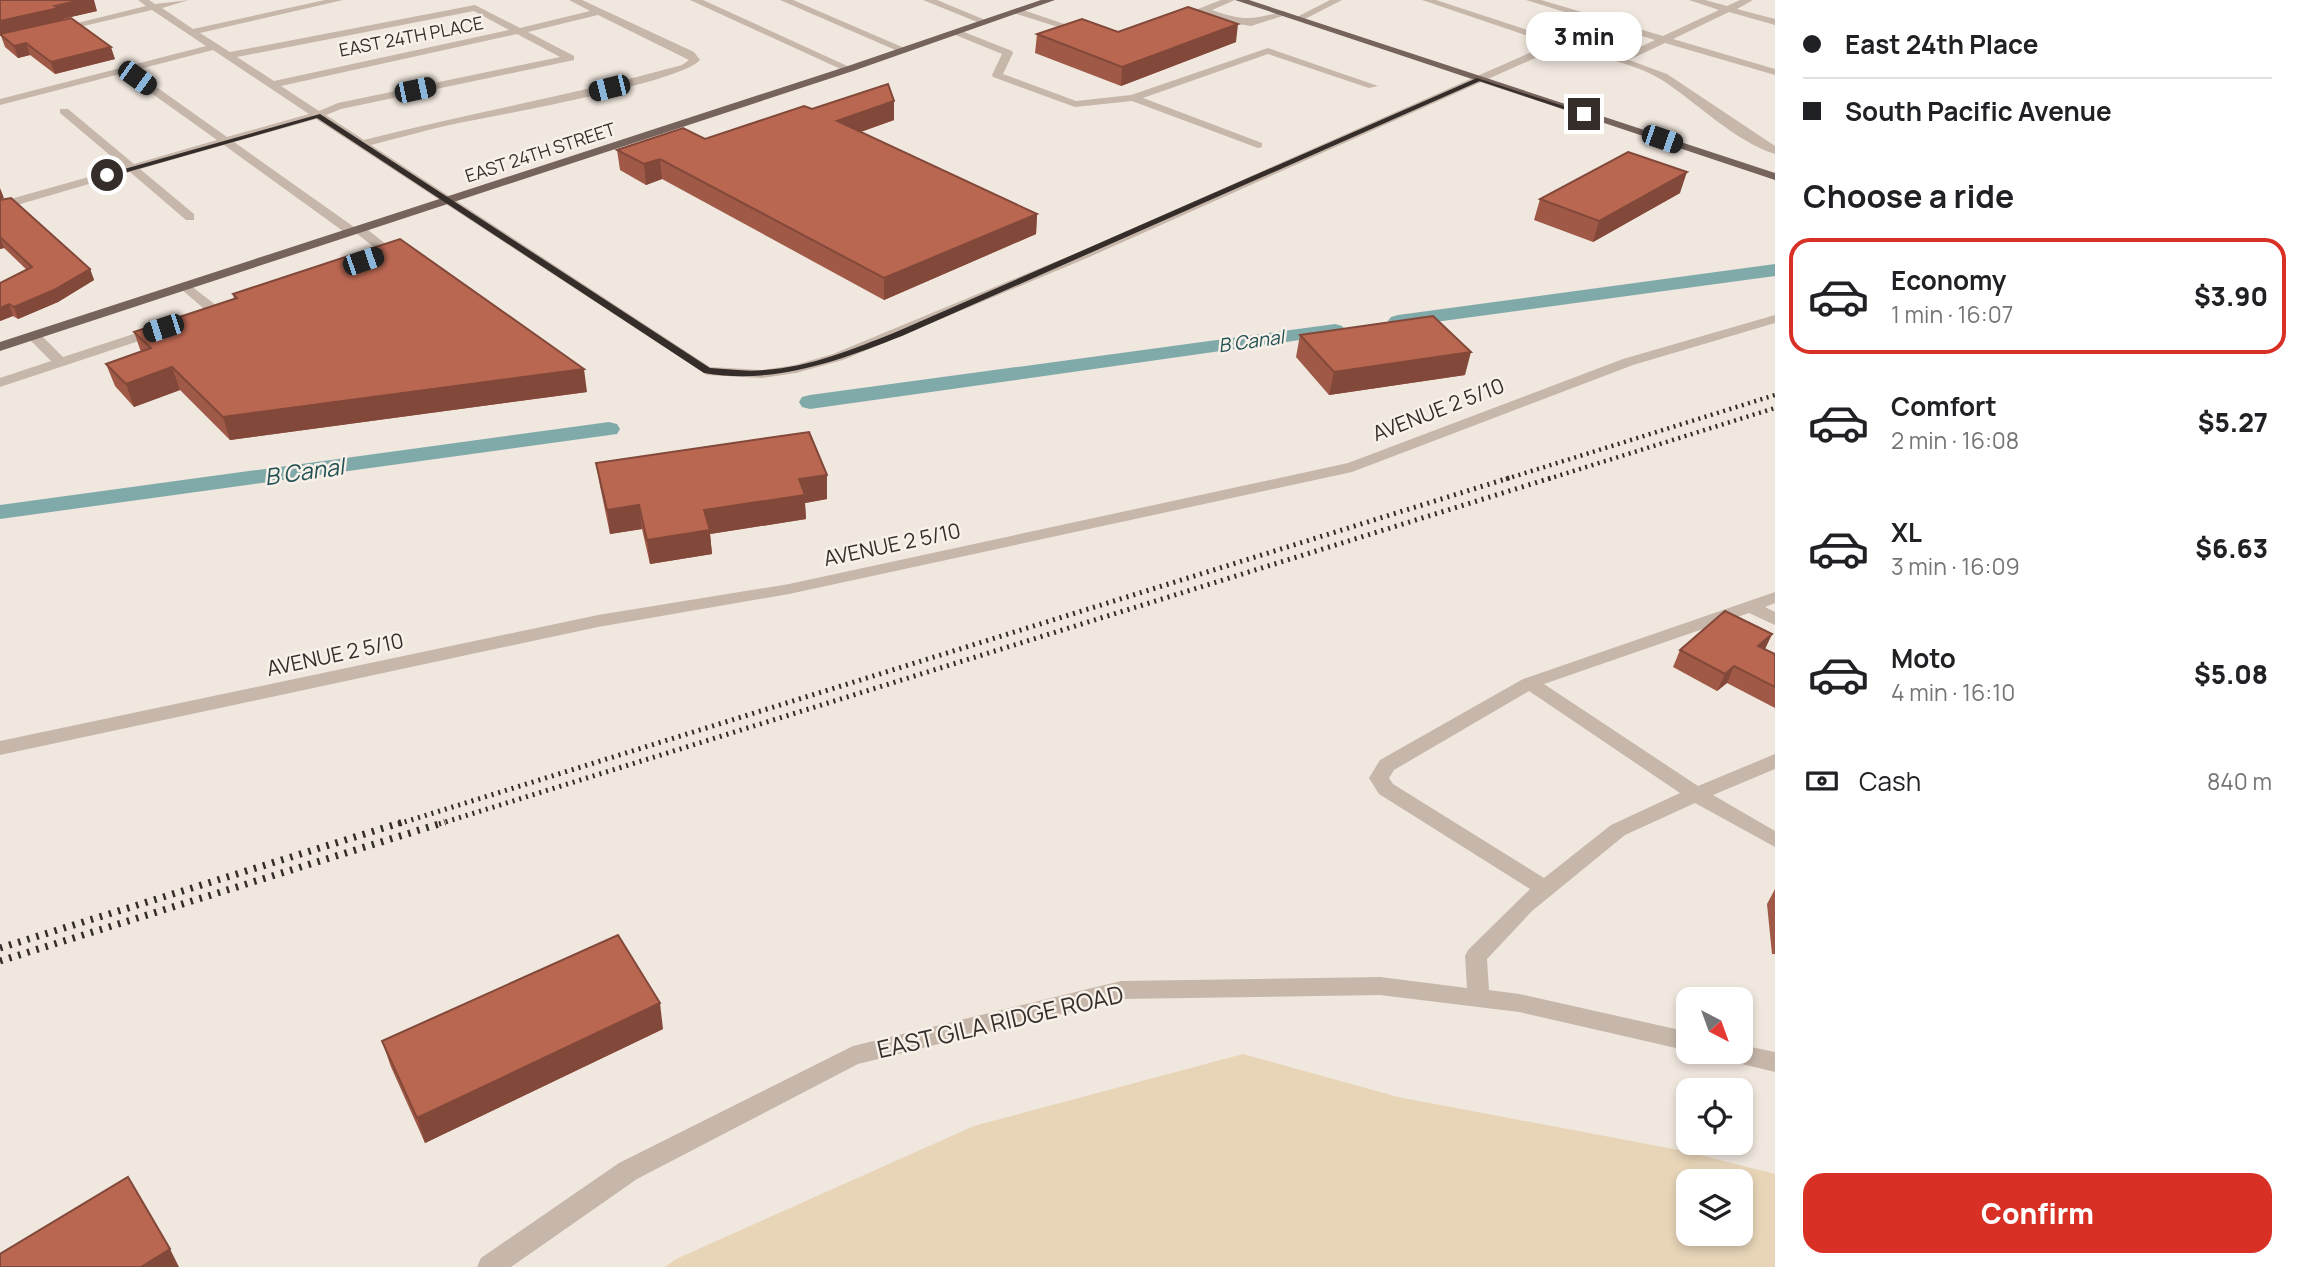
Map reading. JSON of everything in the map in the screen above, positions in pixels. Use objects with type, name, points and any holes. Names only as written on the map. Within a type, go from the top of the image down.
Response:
[{"type":"main road","name":"EAST 24TH STREET","points":[[0,347],[849,69],[1050,0]]},
{"type":"main road","points":[[1242,0],[1775,177]]},
{"type":"street","points":[[50,30],[125,13],[148,3],[184,0]]},
{"type":"street","points":[[191,32],[338,0]]},
{"type":"street","points":[[363,144],[449,122],[593,93],[686,67],[695,60],[690,54],[574,0]]},
{"type":"street","points":[[695,0],[849,69]]},
{"type":"street","points":[[785,0],[904,50]]},
{"type":"street","points":[[928,0],[985,22]]},
{"type":"street","points":[[1164,23],[1230,0]]},
{"type":"street","points":[[1427,0],[1537,36],[1552,47]]},
{"type":"street","points":[[1531,0],[1775,72]]},
{"type":"street","points":[[1694,0],[1775,22]]},
{"type":"street","points":[[1619,60],[1748,0]]},
{"type":"street","points":[[1297,19],[1331,1]]},
{"type":"street","points":[[148,3],[708,371],[762,373],[796,369],[838,357],[1083,255],[1552,47],[1583,50],[1663,76],[1741,131],[1775,151]]},
{"type":"street","points":[[116,6],[125,13]]},
{"type":"street","points":[[0,206],[318,115],[338,106],[570,58],[475,8],[228,56]]},
{"type":"street","points":[[1203,10],[1247,24],[1257,24],[1284,14]]},
{"type":"street","points":[[1017,11],[1090,34]]},
{"type":"street","name":"EAST 24TH PLACE","points":[[271,85],[373,60],[523,32],[598,12]]},
{"type":"street","points":[[956,32],[1008,53],[997,75],[1075,104],[1133,98],[1268,51],[1373,86]]},
{"type":"street","points":[[0,102],[214,47]]},
{"type":"street","points":[[137,78],[388,252],[363,261]]},
{"type":"street","points":[[1133,98],[1258,145]]},
{"type":"street","points":[[64,111],[190,217]]},
{"type":"street","points":[[186,286],[208,313],[240,303]]},
{"type":"street","name":"AVENUE 2 5/10","points":[[0,748],[598,621],[789,589],[1352,467],[1628,362],[1775,319]]},
{"type":"street","points":[[0,383],[176,324]]},
{"type":"street","points":[[34,336],[60,362]]},
{"type":"street","points":[[1546,888],[1386,789],[1379,778],[1387,765],[1529,683],[1775,597]]},
{"type":"street","points":[[1751,607],[1775,619]]},
{"type":"street","points":[[1529,683],[1696,794],[1775,840]]},
{"type":"street","points":[[1479,998],[1476,956],[1525,905],[1618,830],[1775,761]]},
{"type":"street","name":"EAST GILA RIDGE ROAD","points":[[490,1267],[628,1171],[853,1056],[1121,990],[1380,986],[1520,1003],[1676,1039]]},
{"type":"street","points":[[1754,1057],[1775,1062]]},
{"type":"sand","points":[[1243,1054],[1398,1097],[1676,1149],[1676,1155],[1700,1155],[1775,1174],[1775,1267],[665,1267],[676,1259],[974,1126]]},
{"type":"building","points":[[0,0],[81,0],[55,6],[59,8],[0,21]]},
{"type":"building","points":[[1188,7],[1238,24],[1122,67],[1037,34],[1082,19],[1118,32]]},
{"type":"building","points":[[71,18],[111,47],[51,62],[26,43],[14,46],[0,34]]},
{"type":"building","points":[[888,84],[894,101],[837,121],[1037,214],[884,278],[660,159],[644,164],[617,150],[683,128],[705,139],[804,106],[812,109]]},
{"type":"building","points":[[1628,152],[1687,172],[1599,221],[1540,199]]},
{"type":"building","points":[[11,198],[90,269],[54,290],[14,307],[9,304],[0,308],[0,283],[32,267],[0,237],[0,200]]},
{"type":"building","points":[[400,239],[584,369],[223,417],[172,367],[126,384],[106,364],[151,348],[134,332],[237,298],[233,294]]},
{"type":"building","points":[[1433,316],[1471,352],[1334,372],[1300,335]]},
{"type":"building","points":[[809,432],[827,475],[799,479],[805,495],[704,510],[710,530],[647,540],[639,505],[607,510],[596,463]]},
{"type":"building","points":[[1725,611],[1772,634],[1758,646],[1775,654],[1775,687],[1734,666],[1725,674],[1680,650]]},
{"type":"building","points":[[618,935],[660,1003],[417,1118],[382,1041]]},
{"type":"building","points":[[128,1177],[170,1249],[141,1267],[0,1267],[0,1254]]},
{"type":"waterway","name":"B Canal","points":[[1398,321],[1775,270]]},
{"type":"waterway","name":"B Canal","points":[[810,402],[1335,330]]},
{"type":"waterway","name":"B Canal","points":[[0,512],[609,429]]},
{"type":"railway","points":[[1506,479],[1775,395]]},
{"type":"railway","points":[[1548,479],[1775,408]]},
{"type":"railway","points":[[398,824],[1512,477]]},
{"type":"railway","points":[[439,824],[1554,477]]},
{"type":"railway","points":[[0,948],[403,822]]},
{"type":"railway","points":[[0,961],[445,822]]},
{"type":"route","points":[[107,175],[318,115],[708,371],[762,373],[796,369],[838,357],[899,334],[1480,79],[1584,114]]}]
